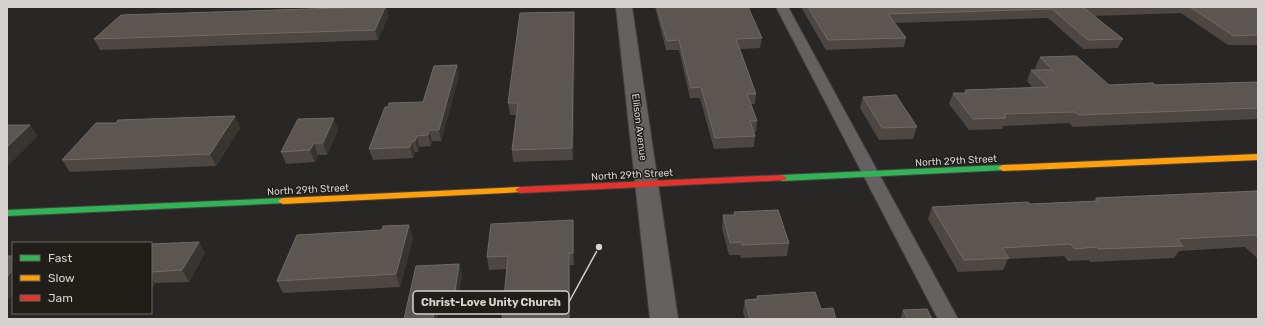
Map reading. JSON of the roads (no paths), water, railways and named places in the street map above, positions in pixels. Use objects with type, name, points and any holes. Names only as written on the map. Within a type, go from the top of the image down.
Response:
[{"type":"street","name":"Ellison Avenue","points":[[624,7],[664,319]]},
{"type":"street","name":"North 29th Street","points":[[7,213],[1258,157]]},
{"type":"lane","points":[[782,7],[948,319]]},
{"type":"place","name":"Christ-Love Unity Church","points":[[599,247]]}]
